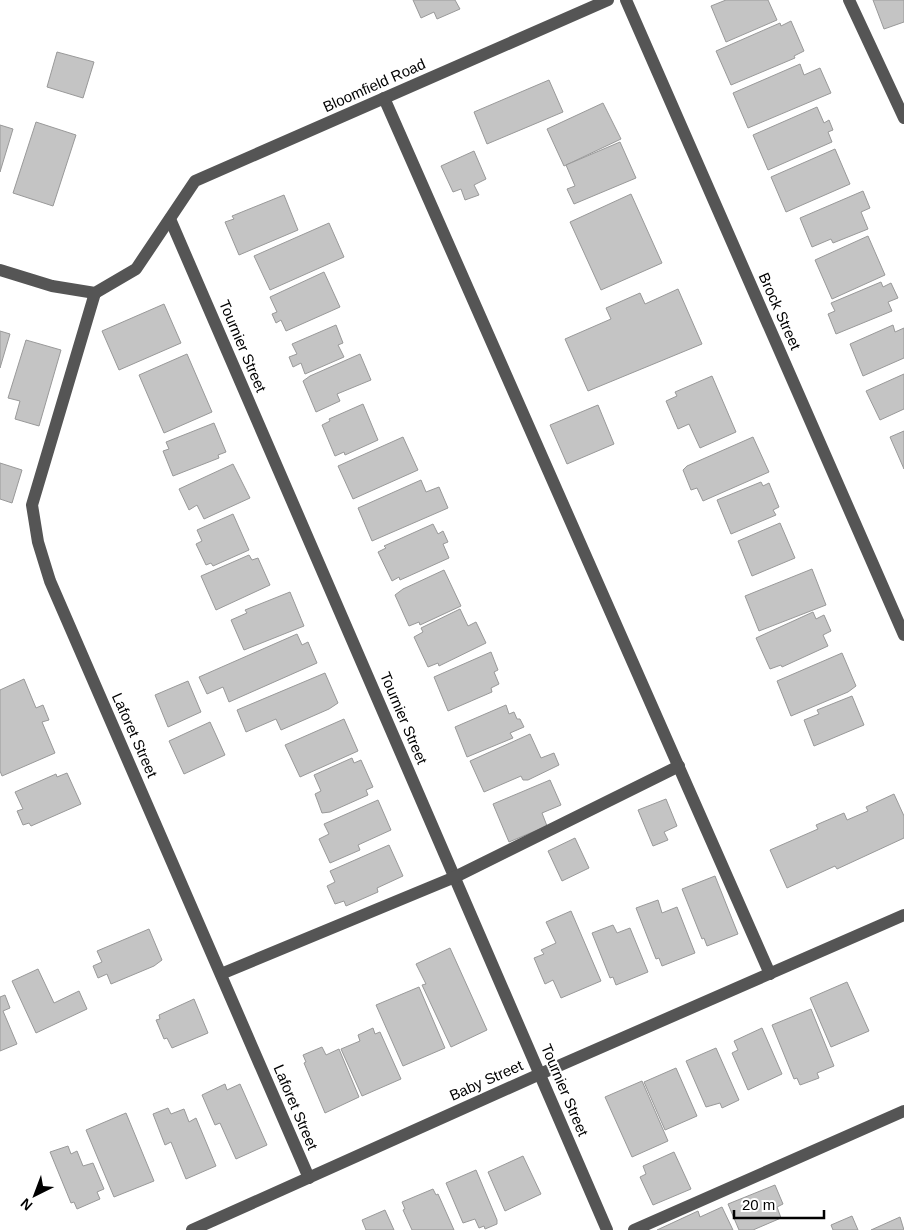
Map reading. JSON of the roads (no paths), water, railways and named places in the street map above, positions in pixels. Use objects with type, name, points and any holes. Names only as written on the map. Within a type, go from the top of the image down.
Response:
[{"type":"street","name":"Bloomfield Road","points":[[95,293],[136,269],[195,181],[608,0]]},
{"type":"street","name":"Brock Street","points":[[626,0],[904,635]]},
{"type":"street","points":[[849,0],[904,118]]},
{"type":"street","points":[[384,98],[770,974]]},
{"type":"street","name":"Tournier Street","points":[[170,219],[607,1230]]},
{"type":"street","points":[[0,270],[52,286],[95,293]]},
{"type":"street","name":"Laforet Street","points":[[95,293],[32,505],[38,542],[50,581],[310,1178]]},
{"type":"street","points":[[221,974],[455,877],[679,766]]},
{"type":"street","name":"Baby Street","points":[[192,1230],[540,1074],[904,915]]},
{"type":"street","points":[[634,1230],[904,1111]]}]
